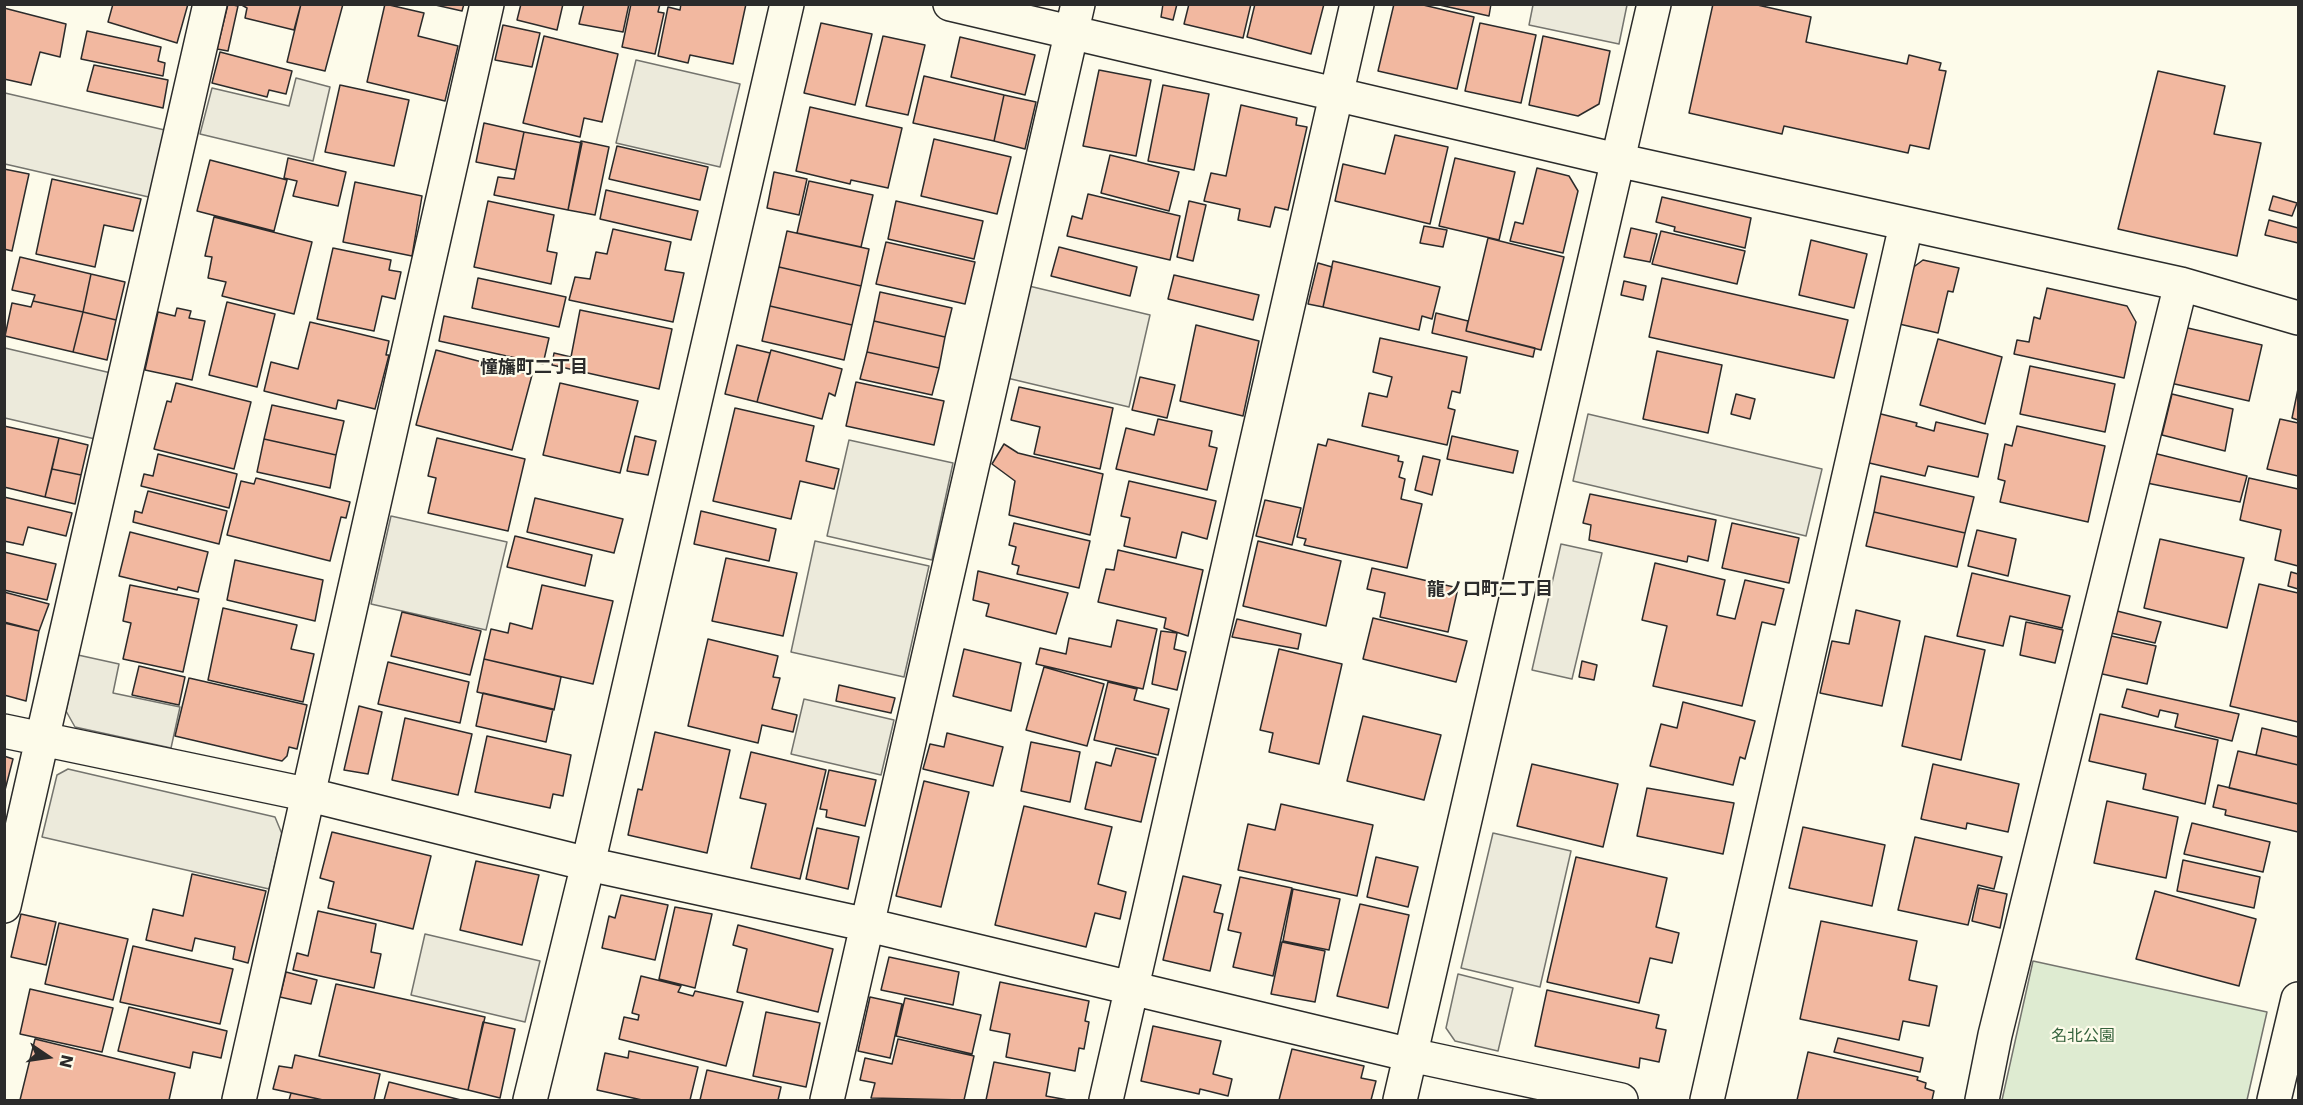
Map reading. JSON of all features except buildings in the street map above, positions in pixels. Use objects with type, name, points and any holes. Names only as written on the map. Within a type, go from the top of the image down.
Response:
[{"type":"street","points":[[4,906],[210,4]]},
{"type":"street","points":[[239,1101],[487,4]]},
{"type":"street","points":[[530,1101],[588,864],[787,4]]},
{"type":"street","points":[[950,4],[1075,19],[1337,93],[1617,160],[2181,284],[2298,318]]},
{"type":"street","points":[[1106,1101],[1357,4]]},
{"type":"street","points":[[1400,1101],[1654,4]]},
{"type":"street","points":[[827,1101],[1075,19]]},
{"type":"street","points":[[1707,1101],[1906,225]]},
{"type":"street","points":[[1982,1101],[1995,1035],[2181,284]]},
{"type":"street","points":[[4,731],[310,795],[588,864],[868,926],[1411,1055],[1621,1101]]},
{"type":"street","points":[[2274,1101],[2298,999]]},
{"type":"green space","name":"名北公園","points":[[2033,961],[2267,1012],[2247,1100],[2002,1100]]},
{"type":"shaded area","points":[[1533,5],[1627,5],[1619,44],[1529,25]]},
{"type":"shaded area","points":[[636,60],[740,84],[720,167],[616,143]]},
{"type":"shaded area","points":[[296,78],[330,87],[313,161],[200,134],[212,88],[289,106]]},
{"type":"shaded area","points":[[5,93],[169,131],[153,198],[5,164]]},
{"type":"shaded area","points":[[1029,286],[1150,315],[1129,407],[1007,378]]},
{"type":"shaded area","points":[[5,348],[111,373],[95,439],[5,418]]},
{"type":"shaded area","points":[[1588,414],[1822,469],[1806,536],[1573,481]]},
{"type":"shaded area","points":[[849,440],[953,463],[932,560],[827,536]]},
{"type":"shaded area","points":[[391,516],[507,542],[486,630],[371,604]]},
{"type":"shaded area","points":[[815,541],[929,566],[904,677],[791,652]]},
{"type":"shaded area","points":[[1561,544],[1602,553],[1572,679],[1532,670]]},
{"type":"shaded area","points":[[78,655],[119,664],[113,693],[180,707],[171,748],[75,727],[66,711]]},
{"type":"shaded area","points":[[804,699],[894,720],[881,775],[791,754]]},
{"type":"shaded area","points":[[68,769],[275,817],[282,834],[269,889],[42,837],[57,775]]},
{"type":"shaded area","points":[[1493,833],[1571,851],[1540,987],[1461,968]]},
{"type":"shaded area","points":[[425,934],[540,961],[525,1022],[411,995]]},
{"type":"shaded area","points":[[1458,974],[1513,988],[1498,1051],[1455,1041],[1446,1028]]},
{"type":"district","name":"憧旛町二丁目","points":[[534,368]]},
{"type":"district","name":"龍ノ口町二丁目","points":[[1490,590]]}]
